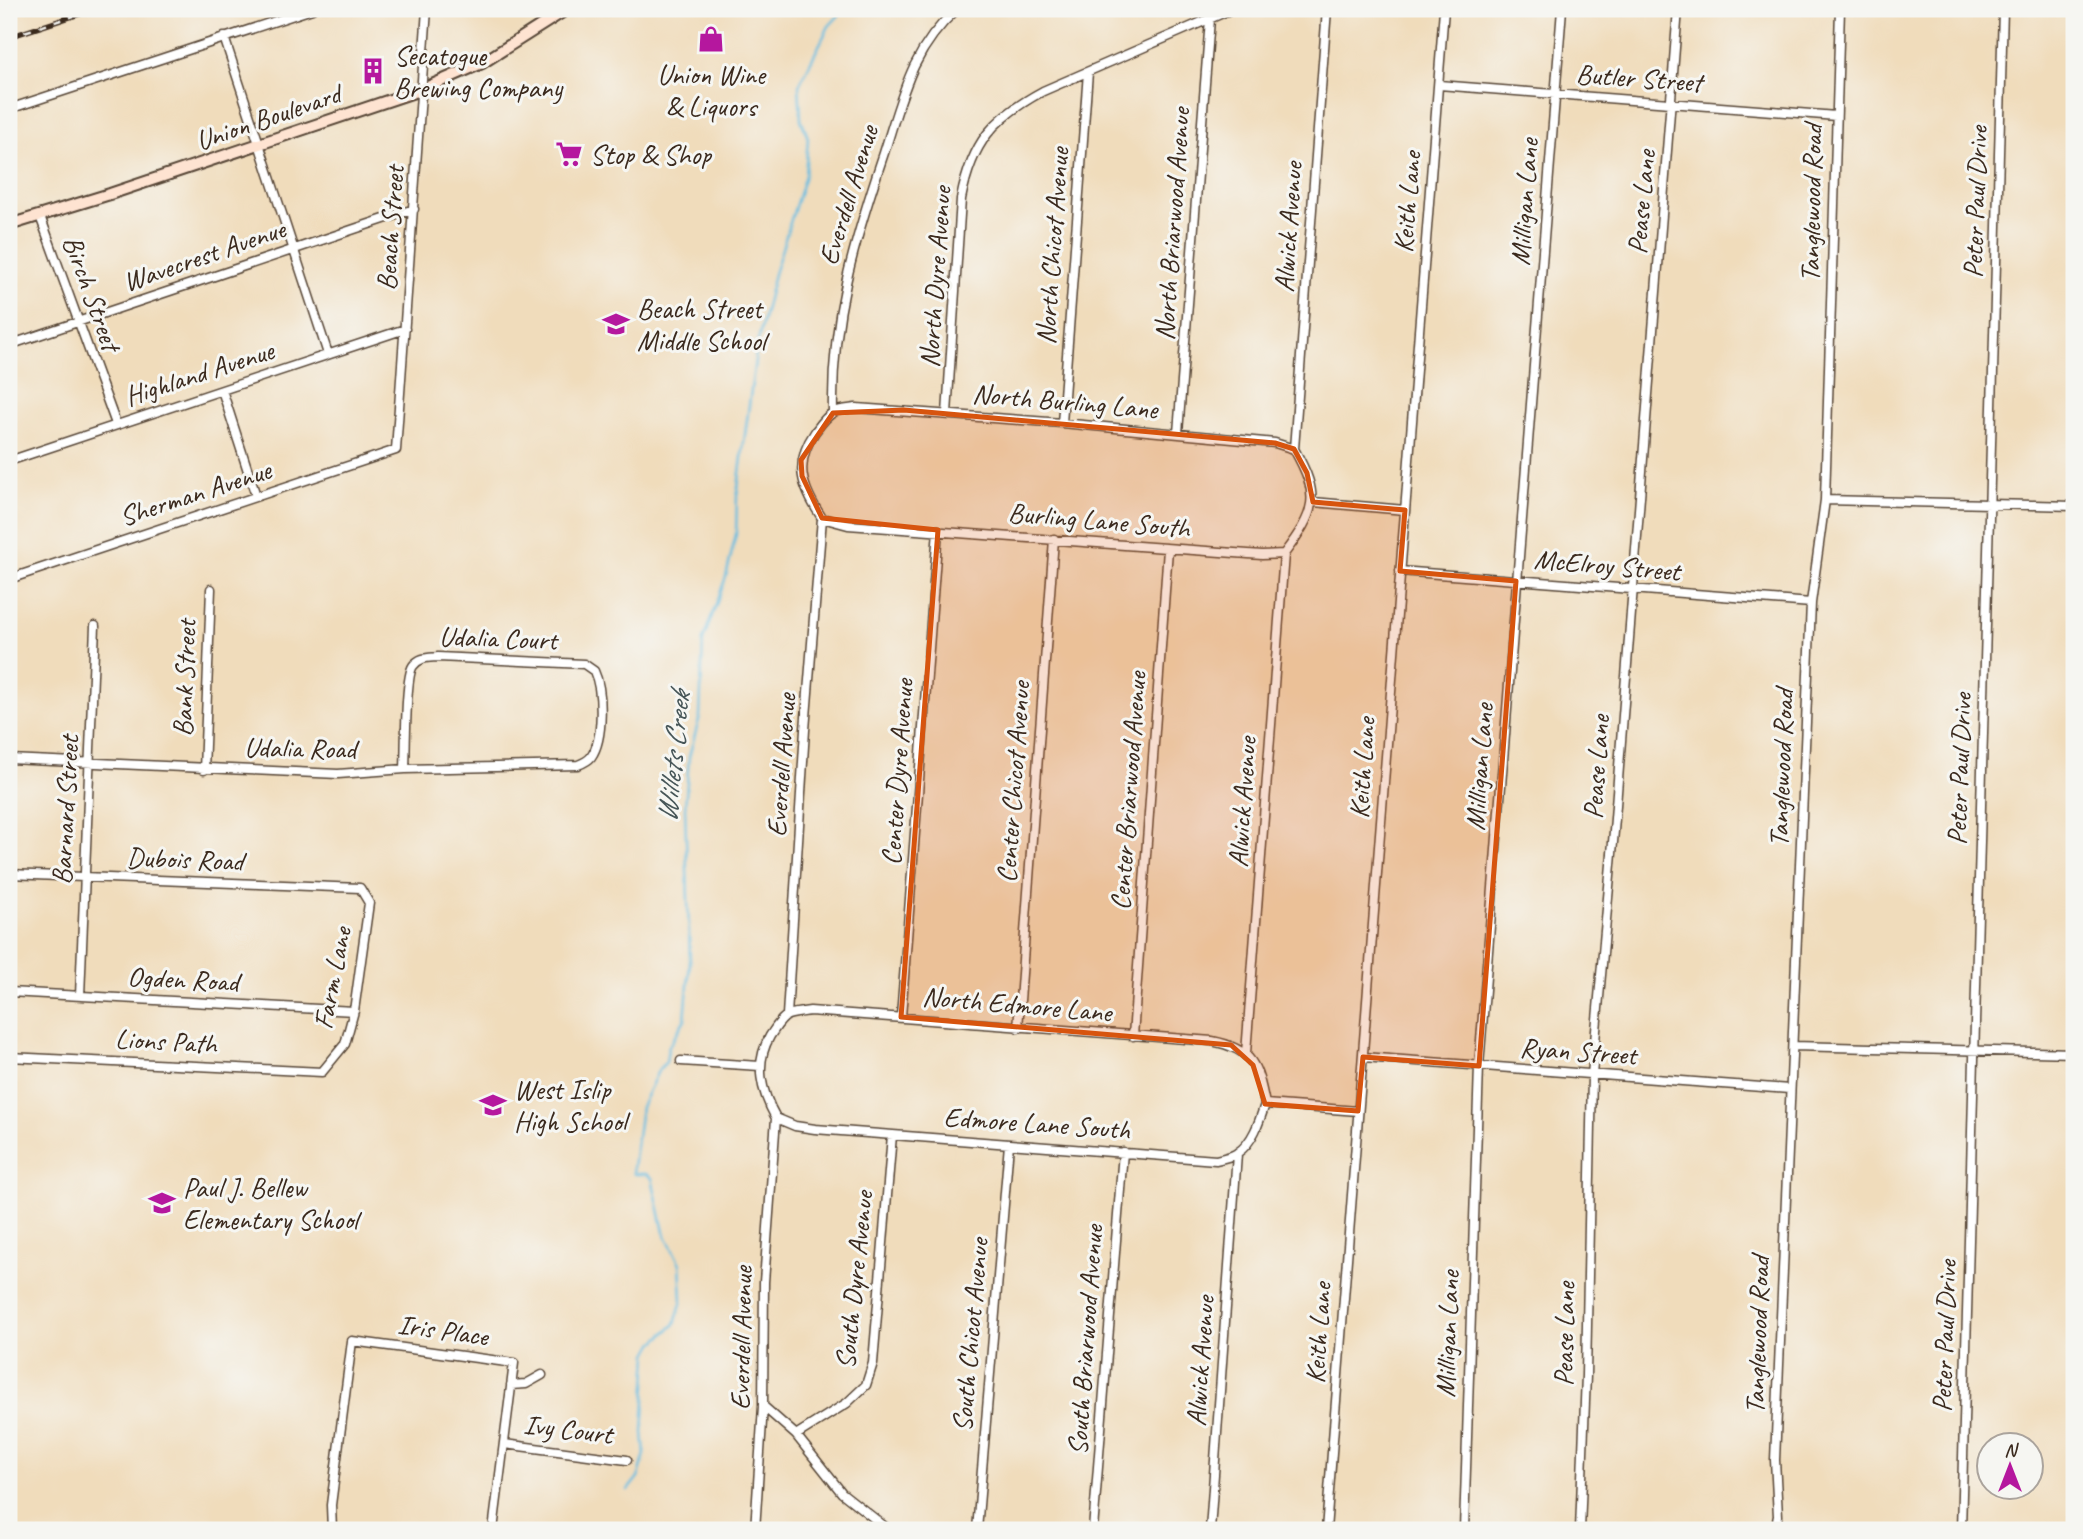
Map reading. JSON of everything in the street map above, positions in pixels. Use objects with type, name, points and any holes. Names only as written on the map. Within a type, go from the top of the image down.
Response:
[{"type":"main road","name":"Union Boulevard","points":[[9,225],[423,89],[482,63],[567,9]]},
{"type":"street","points":[[9,108],[312,9]]},
{"type":"street","name":"Beach Street","points":[[396,450],[428,9]]},
{"type":"street","name":"Everdell Avenue","points":[[832,413],[839,309],[855,240],[923,46],[957,9]]},
{"type":"street","name":"North Dyre Avenue","points":[[947,414],[961,199],[966,171],[977,147],[995,123],[1018,104],[1233,9]]},
{"type":"street","name":"Alwick Avenue","points":[[1294,449],[1327,9]]},
{"type":"street","name":"Keith Lane","points":[[1326,1530],[1444,9]]},
{"type":"street","name":"Milligan Lane","points":[[1464,1530],[1479,1066],[1562,9]]},
{"type":"street","name":"Pease Lane","points":[[1580,1530],[1592,1075],[1614,831],[1678,9]]},
{"type":"street","name":"Tanglewood Road","points":[[1775,1530],[1778,1516],[1775,1460],[1789,1089],[1811,603],[1825,500],[1840,9]]},
{"type":"street","name":"Peter Paul Drive","points":[[1961,1530],[2003,9]]},
{"type":"street","name":"North Briarwood Avenue","points":[[1178,433],[1210,19]]},
{"type":"street","points":[[223,37],[328,354]]},
{"type":"street","name":"North Chicot Avenue","points":[[1062,423],[1088,72]]},
{"type":"street","name":"Butler Street","points":[[1439,85],[1836,116]]},
{"type":"street","name":"Wavecrest Avenue","points":[[9,345],[414,209]]},
{"type":"street","name":"Birch Street","points":[[40,216],[116,424]]},
{"type":"street","name":"Highland Avenue","points":[[9,461],[405,329]]},
{"type":"street","points":[[222,390],[256,496]]},
{"type":"street","name":"North Burling Lane","points":[[832,413],[856,408],[947,414],[1178,433],[1275,443],[1294,449]]},
{"type":"street","points":[[822,518],[802,476],[801,460],[809,441],[832,413]]},
{"type":"street","points":[[1284,554],[1308,521],[1313,502],[1307,473],[1294,449]]},
{"type":"street","name":"Sherman Avenue","points":[[9,579],[396,450]]},
{"type":"street","points":[[1825,500],[2074,506]]},
{"type":"street","points":[[1313,502],[1405,510]]},
{"type":"street","name":"Everdell Avenue","points":[[787,1016],[822,518]]},
{"type":"street","name":"Burling Lane South","points":[[822,518],[848,525],[1168,549],[1284,554]]},
{"type":"street","name":"Center Dyre Avenue","points":[[901,1017],[938,530]]},
{"type":"street","name":"Center Chicot Avenue","points":[[1018,1028],[1054,539]]},
{"type":"street","name":"Center Briarwood Avenue","points":[[1133,1036],[1168,549]]},
{"type":"street","name":"Alwick Avenue","points":[[1246,1053],[1284,554]]},
{"type":"street","name":"McElroy Street","points":[[1400,571],[1811,603]]},
{"type":"street","name":"Bank Street","points":[[204,769],[211,589]]},
{"type":"street","name":"Barnard Street","points":[[80,996],[95,626]]},
{"type":"street","name":"Udalia Court","points":[[405,769],[411,667],[421,658],[438,657],[583,664],[594,671],[601,692],[598,744],[590,759]]},
{"type":"street","name":"Udalia Road","points":[[9,759],[338,774],[405,769],[578,765],[590,759]]},
{"type":"street","name":"Dubois Road","points":[[9,874],[360,888]]},
{"type":"street","name":"Farm Lane","points":[[322,1072],[345,1044],[354,1011],[369,903],[360,888]]},
{"type":"street","name":"Ogden Road","points":[[9,992],[354,1011]]},
{"type":"street","name":"North Edmore Lane","points":[[787,1016],[810,1011],[1212,1041],[1231,1045],[1246,1053]]},
{"type":"street","points":[[681,1061],[760,1066],[765,1046],[776,1026],[787,1016]]},
{"type":"street","points":[[1793,1046],[2074,1053]]},
{"type":"street","points":[[1237,1154],[1255,1130],[1265,1104],[1261,1081],[1246,1053]]},
{"type":"street","name":"Lions Path","points":[[9,1057],[322,1072]]},
{"type":"street","name":"Ryan Street","points":[[1363,1057],[1789,1089]]},
{"type":"street","name":"Everdell Avenue","points":[[755,1530],[764,1406],[764,1282],[776,1118],[765,1099],[760,1066]]},
{"type":"street","points":[[1265,1104],[1358,1111]]},
{"type":"street","name":"Edmore Lane South","points":[[776,1118],[795,1126],[815,1129],[1216,1160],[1237,1154]]},
{"type":"street","name":"South Dyre Avenue","points":[[796,1435],[847,1403],[866,1385],[873,1363],[892,1135]]},
{"type":"street","name":"South Chicot Avenue","points":[[977,1530],[1009,1144]]},
{"type":"street","name":"South Briarwood Avenue","points":[[1093,1530],[1123,1152]]},
{"type":"street","name":"Alwick Avenue","points":[[1210,1530],[1237,1154]]},
{"type":"street","name":"Iris Place","points":[[332,1530],[331,1505],[352,1341],[514,1363],[511,1385],[526,1384],[542,1375]]},
{"type":"street","points":[[493,1530],[511,1385]]},
{"type":"street","points":[[764,1406],[796,1435],[842,1493],[889,1530]]},
{"type":"street","name":"Ivy Court","points":[[504,1444],[627,1460]]},
{"type":"highlighted area","points":[[904,410],[1275,443],[1294,449],[1307,473],[1313,502],[1405,510],[1400,571],[1516,581],[1479,1066],[1363,1057],[1358,1111],[1265,1104],[1253,1065],[1231,1045],[901,1017],[938,530],[822,518],[802,476],[801,460],[833,413]]},
{"type":"waterway","name":"Willets Creek","points":[[628,1490],[639,1476],[645,1454],[643,1432],[648,1354],[654,1343],[675,1324],[682,1300],[680,1264],[664,1232],[652,1178],[646,1174],[634,1174],[633,1168],[641,1107],[659,1069],[666,1062],[668,1048],[685,1019],[690,962],[685,808],[689,757],[700,716],[703,640],[726,577],[736,534],[737,495],[757,345],[774,274],[805,175],[808,138],[801,119],[799,85],[829,26],[845,9]]},
{"type":"railway","points":[[9,37],[95,9]]},
{"type":"place","name":"Union Wine & Liquors","points":[[711,39]]},
{"type":"place","name":"Secatogue Brewing Company","points":[[373,71]]},
{"type":"place","name":"Stop & Shop","points":[[569,154]]},
{"type":"place","name":"Beach Street Middle School","points":[[616,324]]},
{"type":"place","name":"West Islip High School","points":[[493,1105]]},
{"type":"place","name":"Paul J. Bellew Elementary School","points":[[162,1203]]}]
